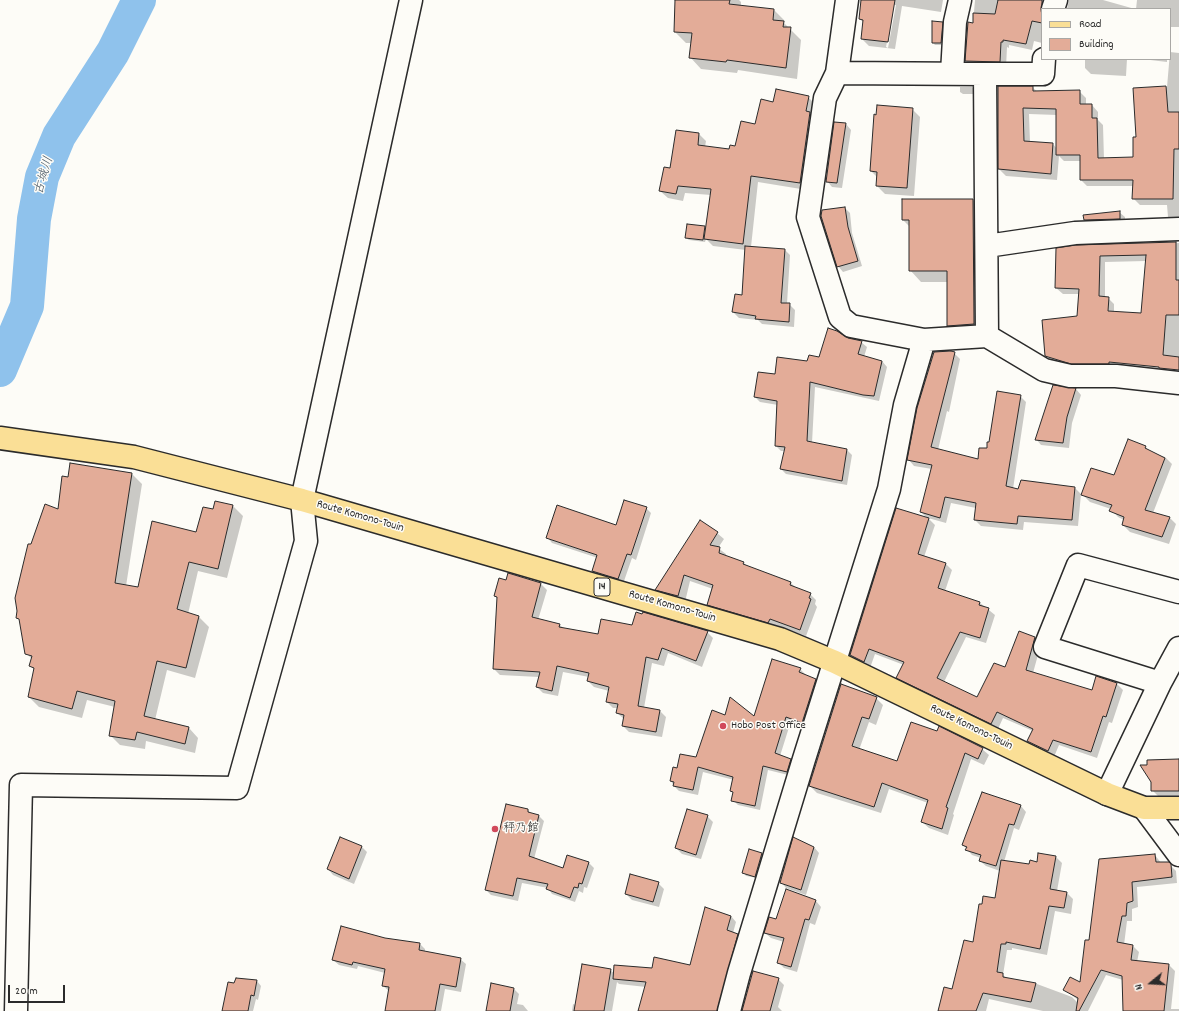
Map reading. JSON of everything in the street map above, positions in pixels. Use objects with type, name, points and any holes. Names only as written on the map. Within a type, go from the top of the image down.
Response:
[{"type":"main road","name":"Route Komono-Touin","points":[[0,438],[134,457],[302,500],[780,639],[835,662],[1107,794],[1144,808],[1179,808]]},
{"type":"street","points":[[16,1011],[21,785],[237,788],[306,541],[302,500],[411,0]]},
{"type":"street","points":[[847,0],[837,73],[825,98],[808,217],[840,318],[851,326],[924,340],[987,336],[1044,370],[1070,376],[1116,376],[1179,383]]},
{"type":"street","points":[[952,72],[955,22],[960,0]]},
{"type":"street","points":[[837,73],[952,72],[985,74],[1043,74],[1044,60]]},
{"type":"street","points":[[985,74],[987,336]]},
{"type":"street","points":[[987,246],[1075,234],[1179,229]]},
{"type":"street","points":[[729,1011],[794,790],[889,489],[905,405],[924,340]]},
{"type":"street","points":[[1160,683],[1046,647],[1078,565],[1179,592]]},
{"type":"street","points":[[1107,794],[1160,683],[1179,648]]},
{"type":"street","points":[[1144,808],[1179,855]]},
{"type":"building","points":[[675,0],[730,0],[729,4],[774,9],[773,20],[784,21],[783,27],[791,27],[786,68],[727,60],[726,62],[689,58],[692,33],[674,32]]},
{"type":"building","points":[[861,0],[895,0],[888,42],[861,39],[863,20],[859,19]]},
{"type":"building","points":[[998,0],[1042,0],[1041,23],[1032,21],[1026,44],[1003,40],[1003,42],[1001,42],[1000,62],[965,61],[968,22],[973,23],[973,13],[995,14]]},
{"type":"building","points":[[932,21],[943,22],[941,43],[932,43]]},
{"type":"building","points":[[998,86],[1033,86],[1033,91],[1080,90],[1080,104],[1092,104],[1092,118],[1097,118],[1098,158],[1133,157],[1133,137],[1136,137],[1133,88],[1166,86],[1168,112],[1179,112],[1179,149],[1174,149],[1173,199],[1132,199],[1133,180],[1080,180],[1080,155],[1056,155],[1056,109],[1023,108],[1024,141],[1053,143],[1051,174],[998,169]]},
{"type":"building","points":[[776,89],[809,96],[806,111],[810,112],[800,183],[751,176],[743,244],[704,239],[711,189],[678,186],[676,194],[659,191],[664,167],[670,168],[676,130],[699,133],[698,145],[729,149],[730,145],[735,146],[741,121],[755,124],[761,99],[773,102]]},
{"type":"building","points":[[877,105],[913,108],[907,188],[876,186],[877,172],[870,171],[874,114],[876,115]]},
{"type":"building","points":[[834,122],[846,123],[837,183],[826,182]]},
{"type":"building","points":[[902,199],[973,199],[974,324],[947,326],[947,271],[909,271],[909,220],[902,220]]},
{"type":"building","points":[[845,207],[848,227],[858,261],[837,267],[821,216],[822,210]]},
{"type":"building","points":[[1120,211],[1120,219],[1084,220],[1083,215]]},
{"type":"building","points":[[687,224],[705,226],[703,240],[685,238]]},
{"type":"building","points":[[1176,242],[1176,280],[1179,280],[1179,315],[1166,315],[1163,355],[1179,357],[1179,370],[1109,362],[1109,364],[1071,364],[1045,356],[1042,320],[1077,316],[1079,289],[1055,288],[1056,248],[1076,245]],"holes":[[[1146,255],[1141,313],[1108,311],[1109,297],[1099,296],[1100,256]]]},
{"type":"building","points":[[745,246],[785,249],[781,303],[790,303],[789,322],[755,319],[756,316],[732,312],[735,294],[742,295]]},
{"type":"building","points":[[828,328],[837,331],[848,338],[862,341],[858,354],[882,361],[874,396],[863,395],[810,382],[807,441],[847,449],[842,481],[780,469],[785,447],[775,446],[777,401],[754,397],[758,372],[775,374],[777,357],[807,361],[809,355],[819,357]]},
{"type":"building","points":[[934,352],[955,352],[931,447],[978,459],[979,448],[987,448],[987,442],[989,442],[997,391],[1021,395],[1006,486],[1018,489],[1021,480],[1075,487],[1072,520],[1018,516],[1017,524],[974,520],[976,503],[945,497],[940,518],[920,512],[932,465],[907,460],[917,408]]},
{"type":"building","points":[[1053,385],[1076,388],[1067,417],[1063,443],[1035,440]]},
{"type":"building","points":[[1128,439],[1146,446],[1145,448],[1165,458],[1145,510],[1170,517],[1162,537],[1122,525],[1124,517],[1109,511],[1112,505],[1081,495],[1091,468],[1114,475]]},
{"type":"building","points":[[70,463],[132,473],[115,583],[138,587],[152,521],[196,532],[203,507],[213,509],[215,501],[233,505],[218,569],[189,562],[177,609],[199,616],[186,668],[157,661],[144,716],[189,727],[185,744],[137,732],[135,740],[109,736],[115,701],[77,691],[72,709],[28,697],[34,668],[29,666],[32,656],[25,654],[19,619],[16,618],[17,611],[15,598],[28,544],[31,544],[45,504],[58,509],[62,476],[68,477]]},
{"type":"building","points":[[624,500],[647,507],[631,555],[627,554],[618,579],[592,571],[597,555],[546,538],[557,505],[616,525]]},
{"type":"building","points":[[896,508],[929,518],[918,554],[946,563],[938,588],[980,602],[979,605],[989,608],[980,638],[960,632],[937,678],[977,697],[994,663],[1005,667],[1019,631],[1035,637],[1026,670],[1092,690],[1096,676],[1117,683],[1106,717],[1103,716],[1091,752],[1053,740],[1048,751],[1027,741],[1033,729],[997,712],[991,724],[896,678],[904,662],[869,649],[864,662],[850,655]]},
{"type":"building","points":[[700,520],[718,532],[710,545],[720,547],[719,553],[744,562],[743,564],[791,582],[790,585],[811,593],[809,598],[811,599],[800,630],[770,619],[768,623],[707,605],[713,585],[684,575],[678,596],[655,590]]},
{"type":"building","points":[[508,573],[541,583],[532,617],[560,624],[559,627],[598,634],[601,619],[632,625],[636,612],[642,614],[643,612],[708,631],[696,661],[662,648],[658,660],[646,657],[638,706],[660,710],[656,732],[622,726],[624,715],[616,713],[618,704],[606,702],[609,687],[587,681],[589,673],[557,666],[552,691],[536,687],[540,672],[493,669],[497,597],[494,596],[499,578],[506,580]]},
{"type":"building","points":[[772,659],[801,668],[799,672],[816,679],[802,723],[786,717],[775,753],[791,759],[787,772],[763,766],[755,806],[731,801],[733,792],[730,791],[733,777],[698,767],[693,790],[673,786],[674,782],[670,781],[673,767],[677,768],[680,754],[696,757],[712,710],[725,715],[730,697],[754,716]]},
{"type":"building","points":[[841,684],[877,697],[869,719],[862,717],[852,746],[897,761],[911,722],[937,731],[939,726],[983,748],[978,759],[965,753],[946,807],[948,808],[942,829],[921,822],[928,800],[882,783],[874,807],[809,786]]},
{"type":"building","points":[[1179,759],[1179,791],[1151,791],[1151,782],[1140,765],[1147,765],[1147,760]]},
{"type":"building","points":[[982,792],[1021,805],[1014,825],[1009,824],[996,866],[979,861],[981,855],[965,850],[967,847],[962,845]]},
{"type":"building","points":[[506,804],[528,809],[528,812],[539,815],[529,856],[563,868],[567,855],[589,862],[582,884],[579,883],[578,888],[574,887],[570,898],[546,889],[548,884],[517,878],[513,896],[485,890]]},
{"type":"building","points":[[687,809],[708,815],[696,855],[675,848]]},
{"type":"building","points":[[340,837],[362,846],[349,879],[327,869]]},
{"type":"building","points":[[793,837],[814,847],[801,890],[780,883]]},
{"type":"building","points":[[749,849],[762,853],[755,877],[742,873]]},
{"type":"building","points":[[1038,853],[1056,856],[1050,889],[1067,892],[1064,908],[1049,906],[1040,949],[1006,942],[1006,944],[1001,944],[997,972],[1003,973],[1003,977],[1036,983],[1031,1002],[983,993],[976,1011],[938,1011],[944,987],[952,989],[964,940],[973,942],[979,904],[982,904],[983,896],[995,898],[1001,860],[1029,864],[1030,860],[1037,862]]},
{"type":"building","points":[[1155,854],[1156,862],[1169,862],[1171,864],[1172,877],[1132,882],[1133,901],[1127,903],[1126,916],[1122,916],[1117,942],[1133,945],[1131,960],[1169,964],[1164,1011],[1123,1011],[1122,976],[1101,970],[1079,1011],[1076,1011],[1078,998],[1063,990],[1070,977],[1080,982],[1085,940],[1089,940],[1099,859]]},
{"type":"building","points":[[630,874],[659,882],[653,902],[625,894]]},
{"type":"building","points":[[786,889],[816,900],[809,920],[805,919],[791,967],[777,963],[784,938],[764,933],[769,917],[776,919]]},
{"type":"building","points":[[705,907],[731,916],[727,930],[738,934],[717,1011],[638,1011],[646,982],[613,979],[614,965],[652,968],[654,957],[690,965]]},
{"type":"building","points":[[341,926],[385,938],[420,943],[419,950],[461,958],[456,987],[440,984],[435,1011],[385,1011],[389,987],[382,986],[385,969],[353,962],[352,965],[332,960]]},
{"type":"building","points":[[582,964],[611,969],[604,1011],[574,1011]]},
{"type":"building","points":[[753,971],[779,978],[770,1011],[742,1011]]},
{"type":"building","points":[[236,978],[257,980],[254,996],[251,995],[248,1011],[222,1011],[228,982],[234,983]]},
{"type":"building","points":[[491,983],[514,988],[510,1011],[486,1011]]},
{"type":"waterway","name":"古城川","points":[[0,370],[27,306],[34,219],[42,177],[59,136],[113,52],[139,0]]},
{"type":"place","name":"Hobo Post Office","points":[[723,726]]},
{"type":"place","name":"秤乃館","points":[[495,829]]}]
